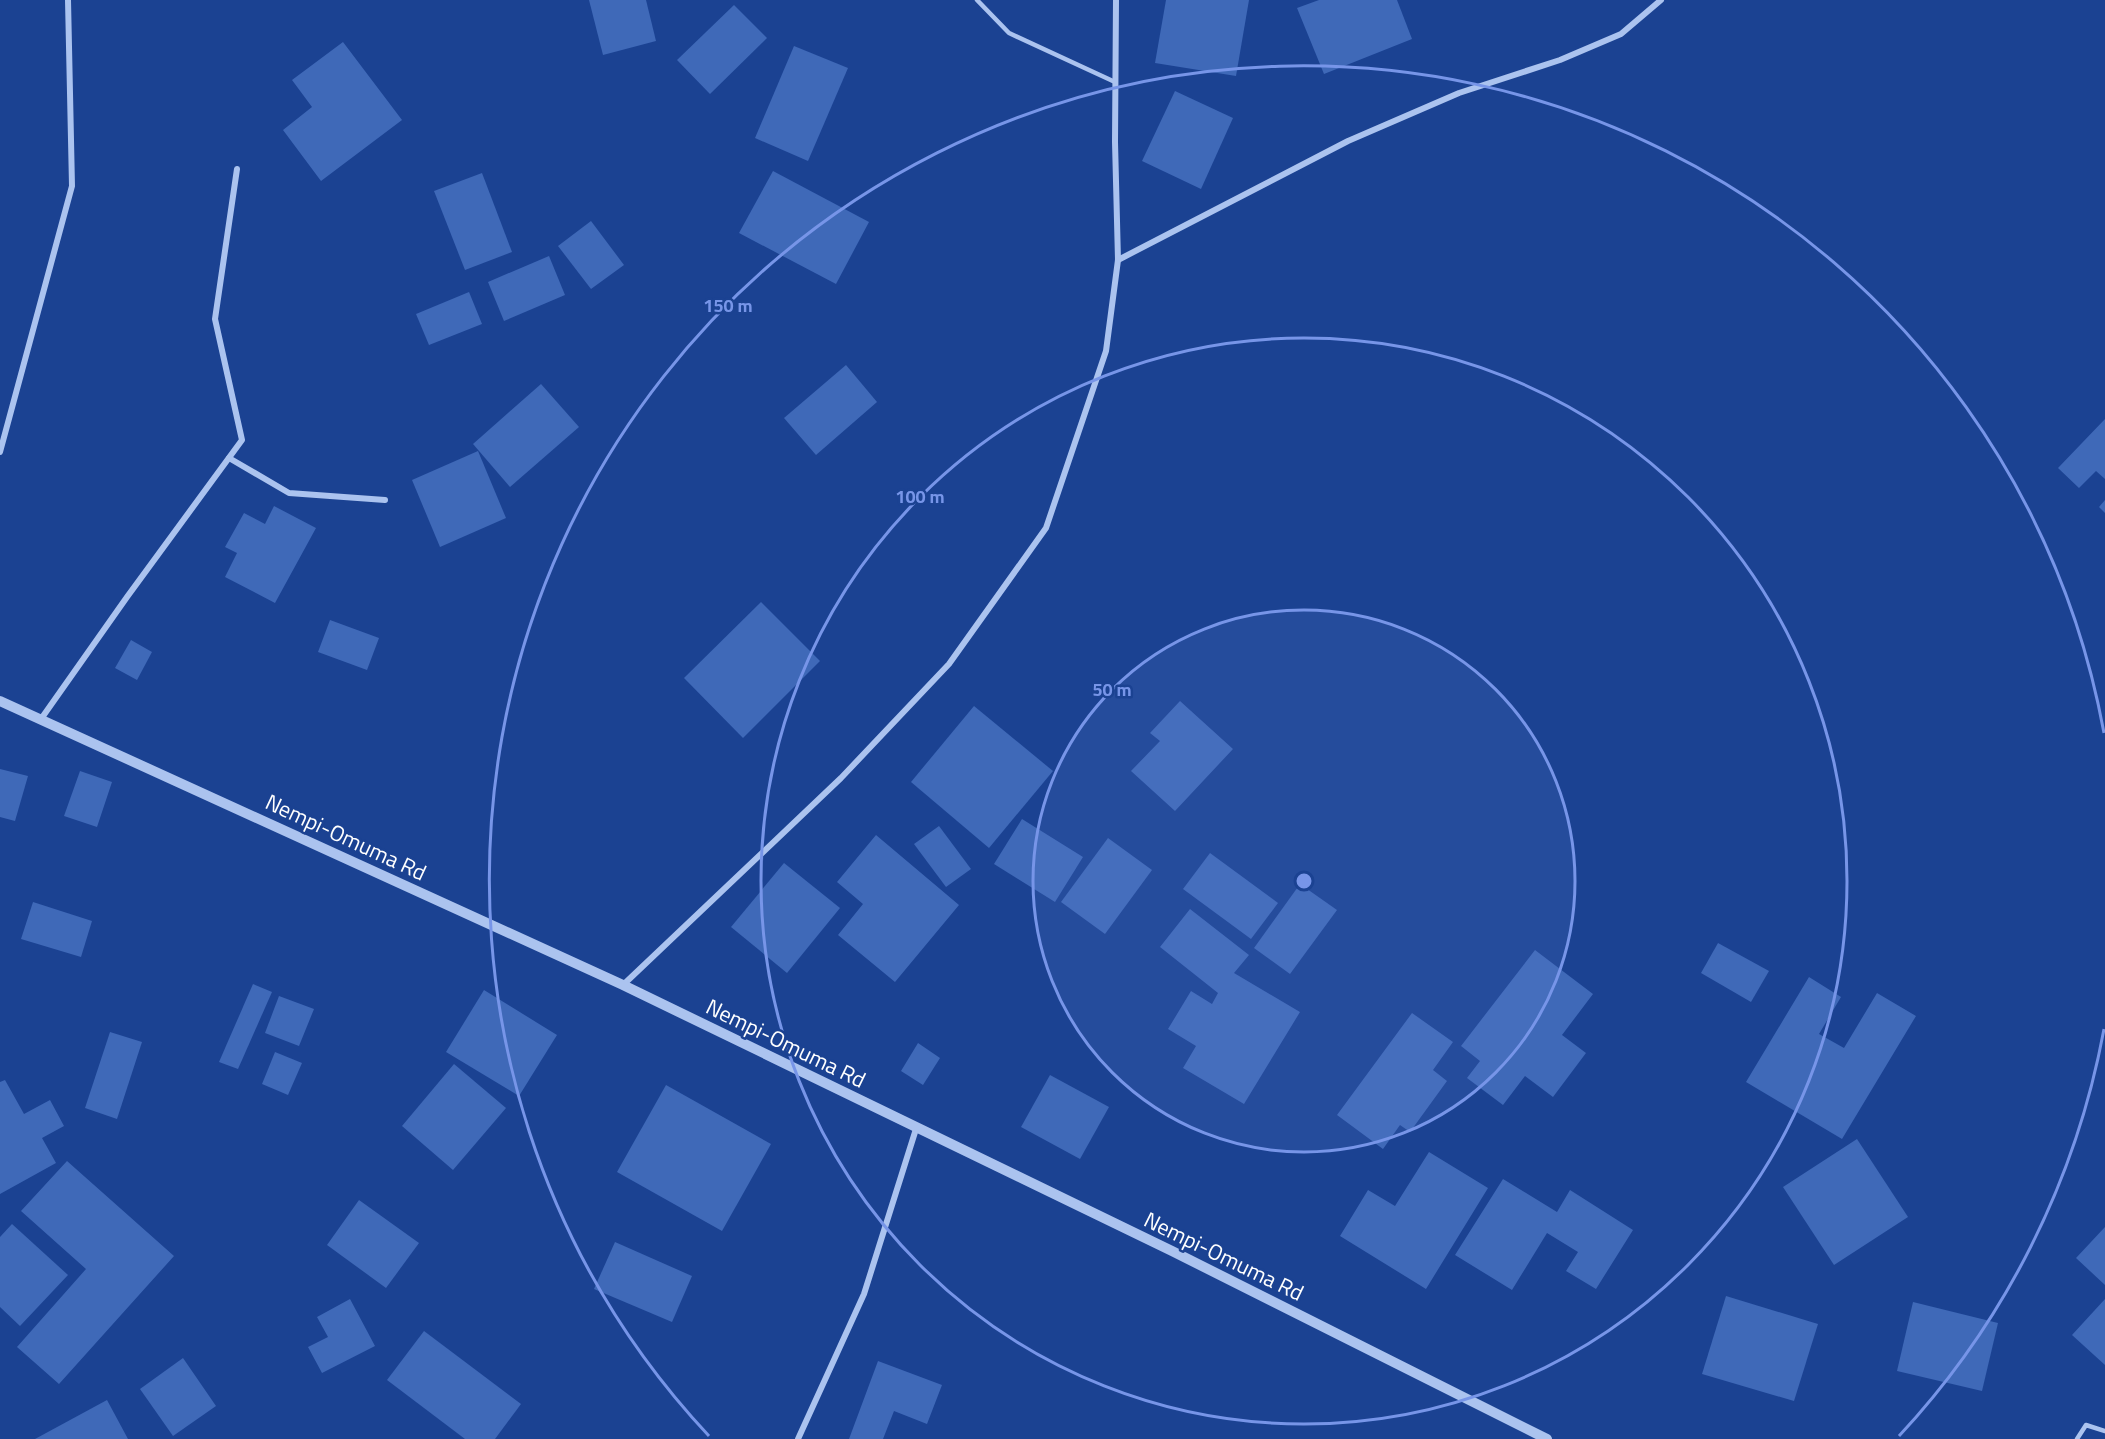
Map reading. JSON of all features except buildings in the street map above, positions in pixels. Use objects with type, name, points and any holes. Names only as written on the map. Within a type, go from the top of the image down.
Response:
[{"type":"street","points":[[0,452],[72,186],[68,0]]},
{"type":"street","points":[[623,985],[841,778],[950,664],[1046,528],[1106,351],[1118,260],[1116,0]]},
{"type":"street","points":[[1118,260],[1348,141],[1459,93],[1560,60],[1621,34],[1660,0]]},
{"type":"street","points":[[41,719],[126,597],[242,440],[215,320],[237,169]]},
{"type":"street","points":[[229,458],[289,493],[385,500]]},
{"type":"street","name":"Nempi-Omuma Rd","points":[[0,701],[623,985],[916,1129],[1172,1251],[1547,1439]]},
{"type":"street","points":[[798,1439],[864,1294],[916,1129]]},
{"type":"lane","points":[[977,0],[1009,33],[1115,81]]},
{"type":"lane","points":[[2077,1439],[2086,1425],[2105,1431]]}]
